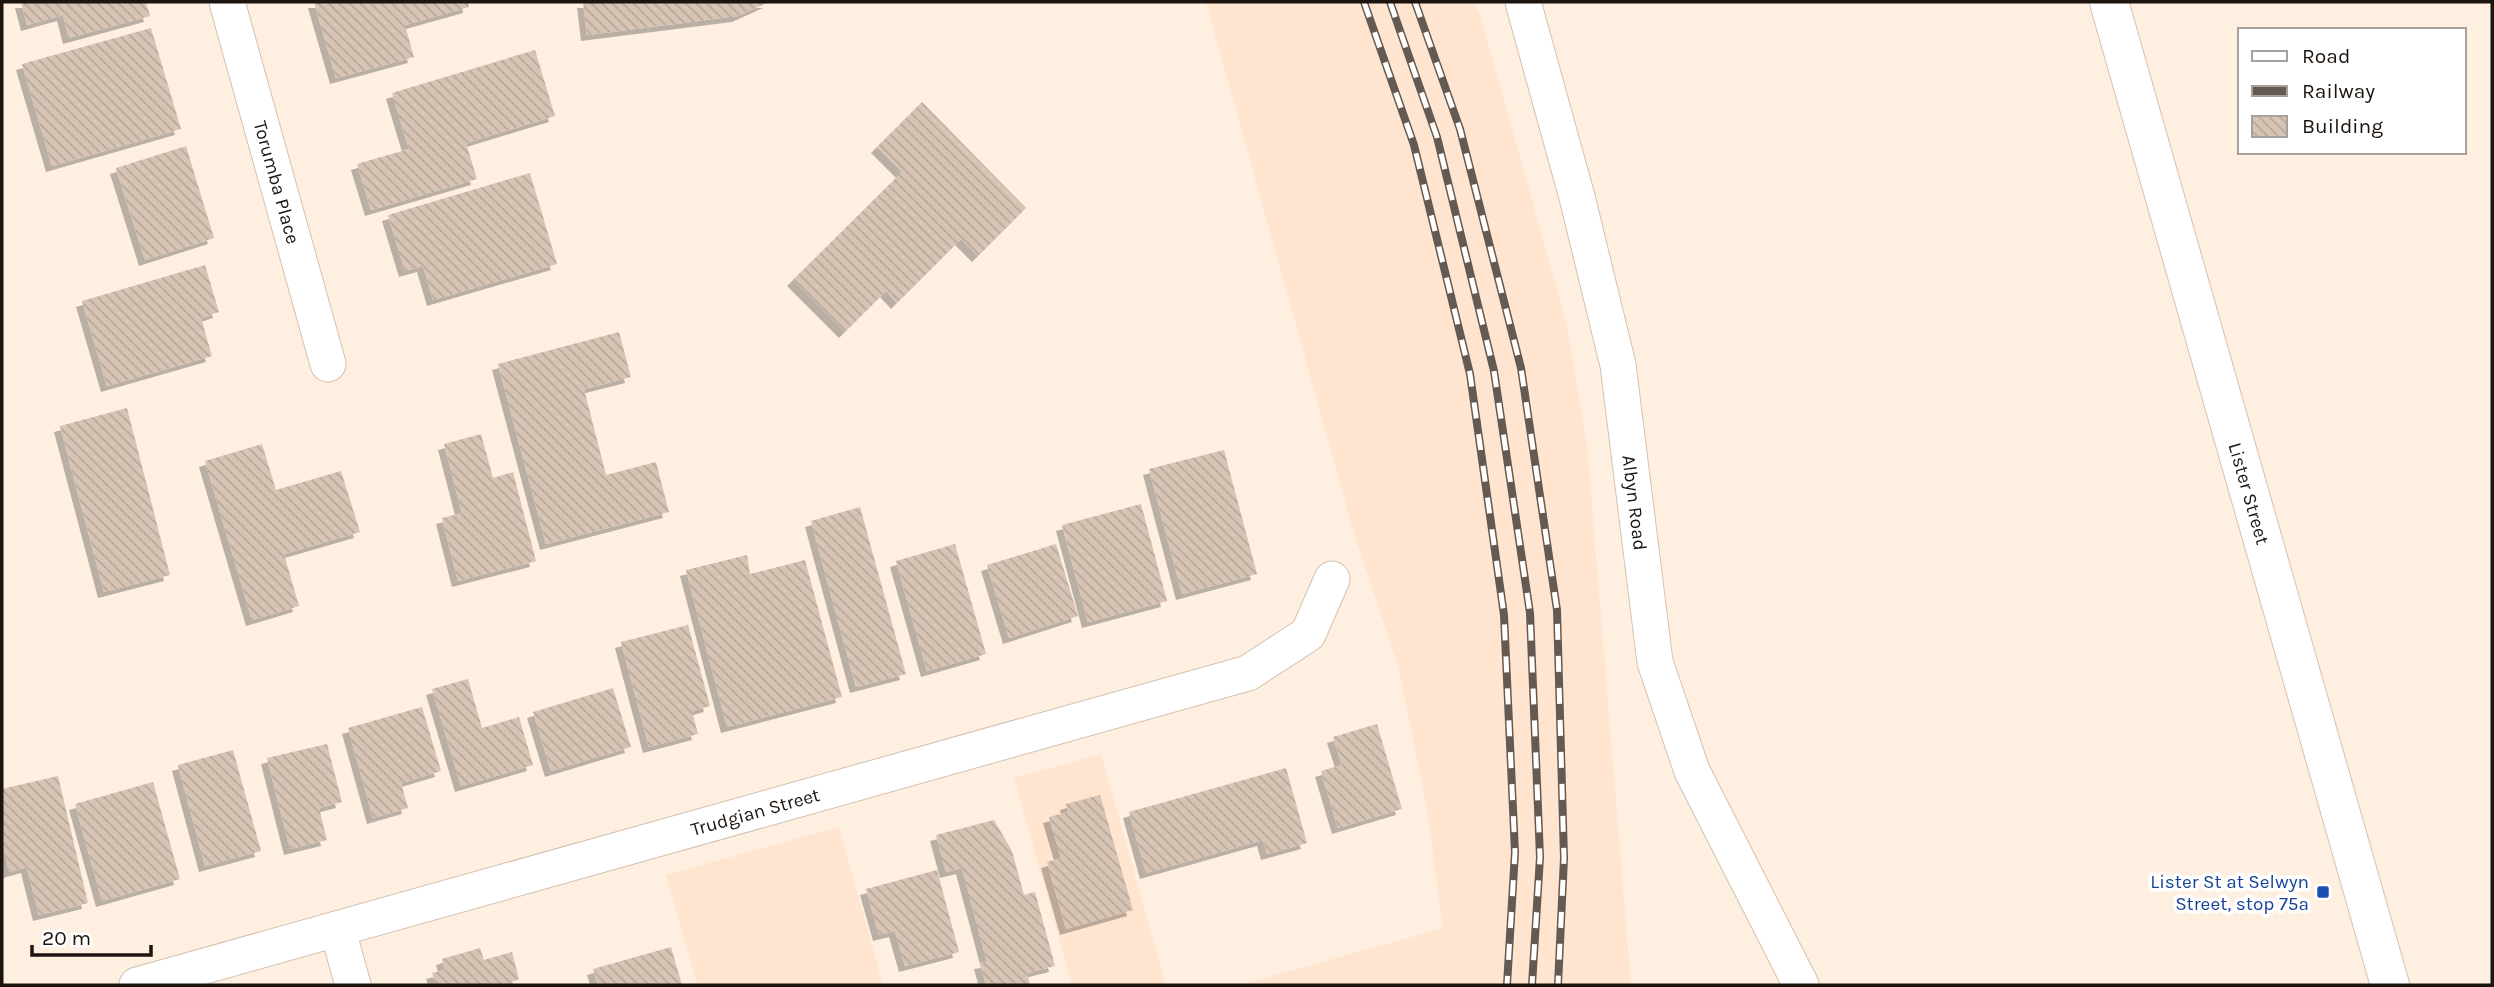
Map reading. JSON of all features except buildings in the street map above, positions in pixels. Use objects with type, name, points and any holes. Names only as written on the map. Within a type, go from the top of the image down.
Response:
[{"type":"street","name":"Torumba Place","points":[[227,2],[328,364]]},
{"type":"street","name":"Albyn Road","points":[[1523,2],[1577,197],[1618,365],[1655,662],[1692,771],[1801,985]]},
{"type":"street","name":"Lister Street","points":[[2109,2],[2390,985]]},
{"type":"street","name":"Trudgian Street","points":[[137,985],[338,931],[1248,673],[1308,634],[1332,579]]},
{"type":"street","points":[[338,931],[353,985]]},
{"type":"shaded area","points":[[1206,2],[1474,2],[1480,14],[1567,325],[1587,444],[1631,985],[1241,985],[1443,928],[1426,804],[1399,670],[1351,523]]},
{"type":"shaded area","points":[[1101,754],[1166,985],[1072,985],[1014,778]]},
{"type":"shaded area","points":[[839,827],[883,985],[697,985],[666,875]]},
{"type":"railway","points":[[1364,2],[1414,145],[1470,374],[1504,615],[1515,852],[1507,985]]},
{"type":"railway","points":[[1390,2],[1437,137],[1494,371],[1530,613],[1540,857],[1532,985]]},
{"type":"railway","points":[[1415,2],[1460,129],[1521,368],[1557,610],[1564,858],[1558,985]]},
{"type":"place","name":"Lister St at Selwyn Street, stop 75a","points":[[2323,892]]}]
